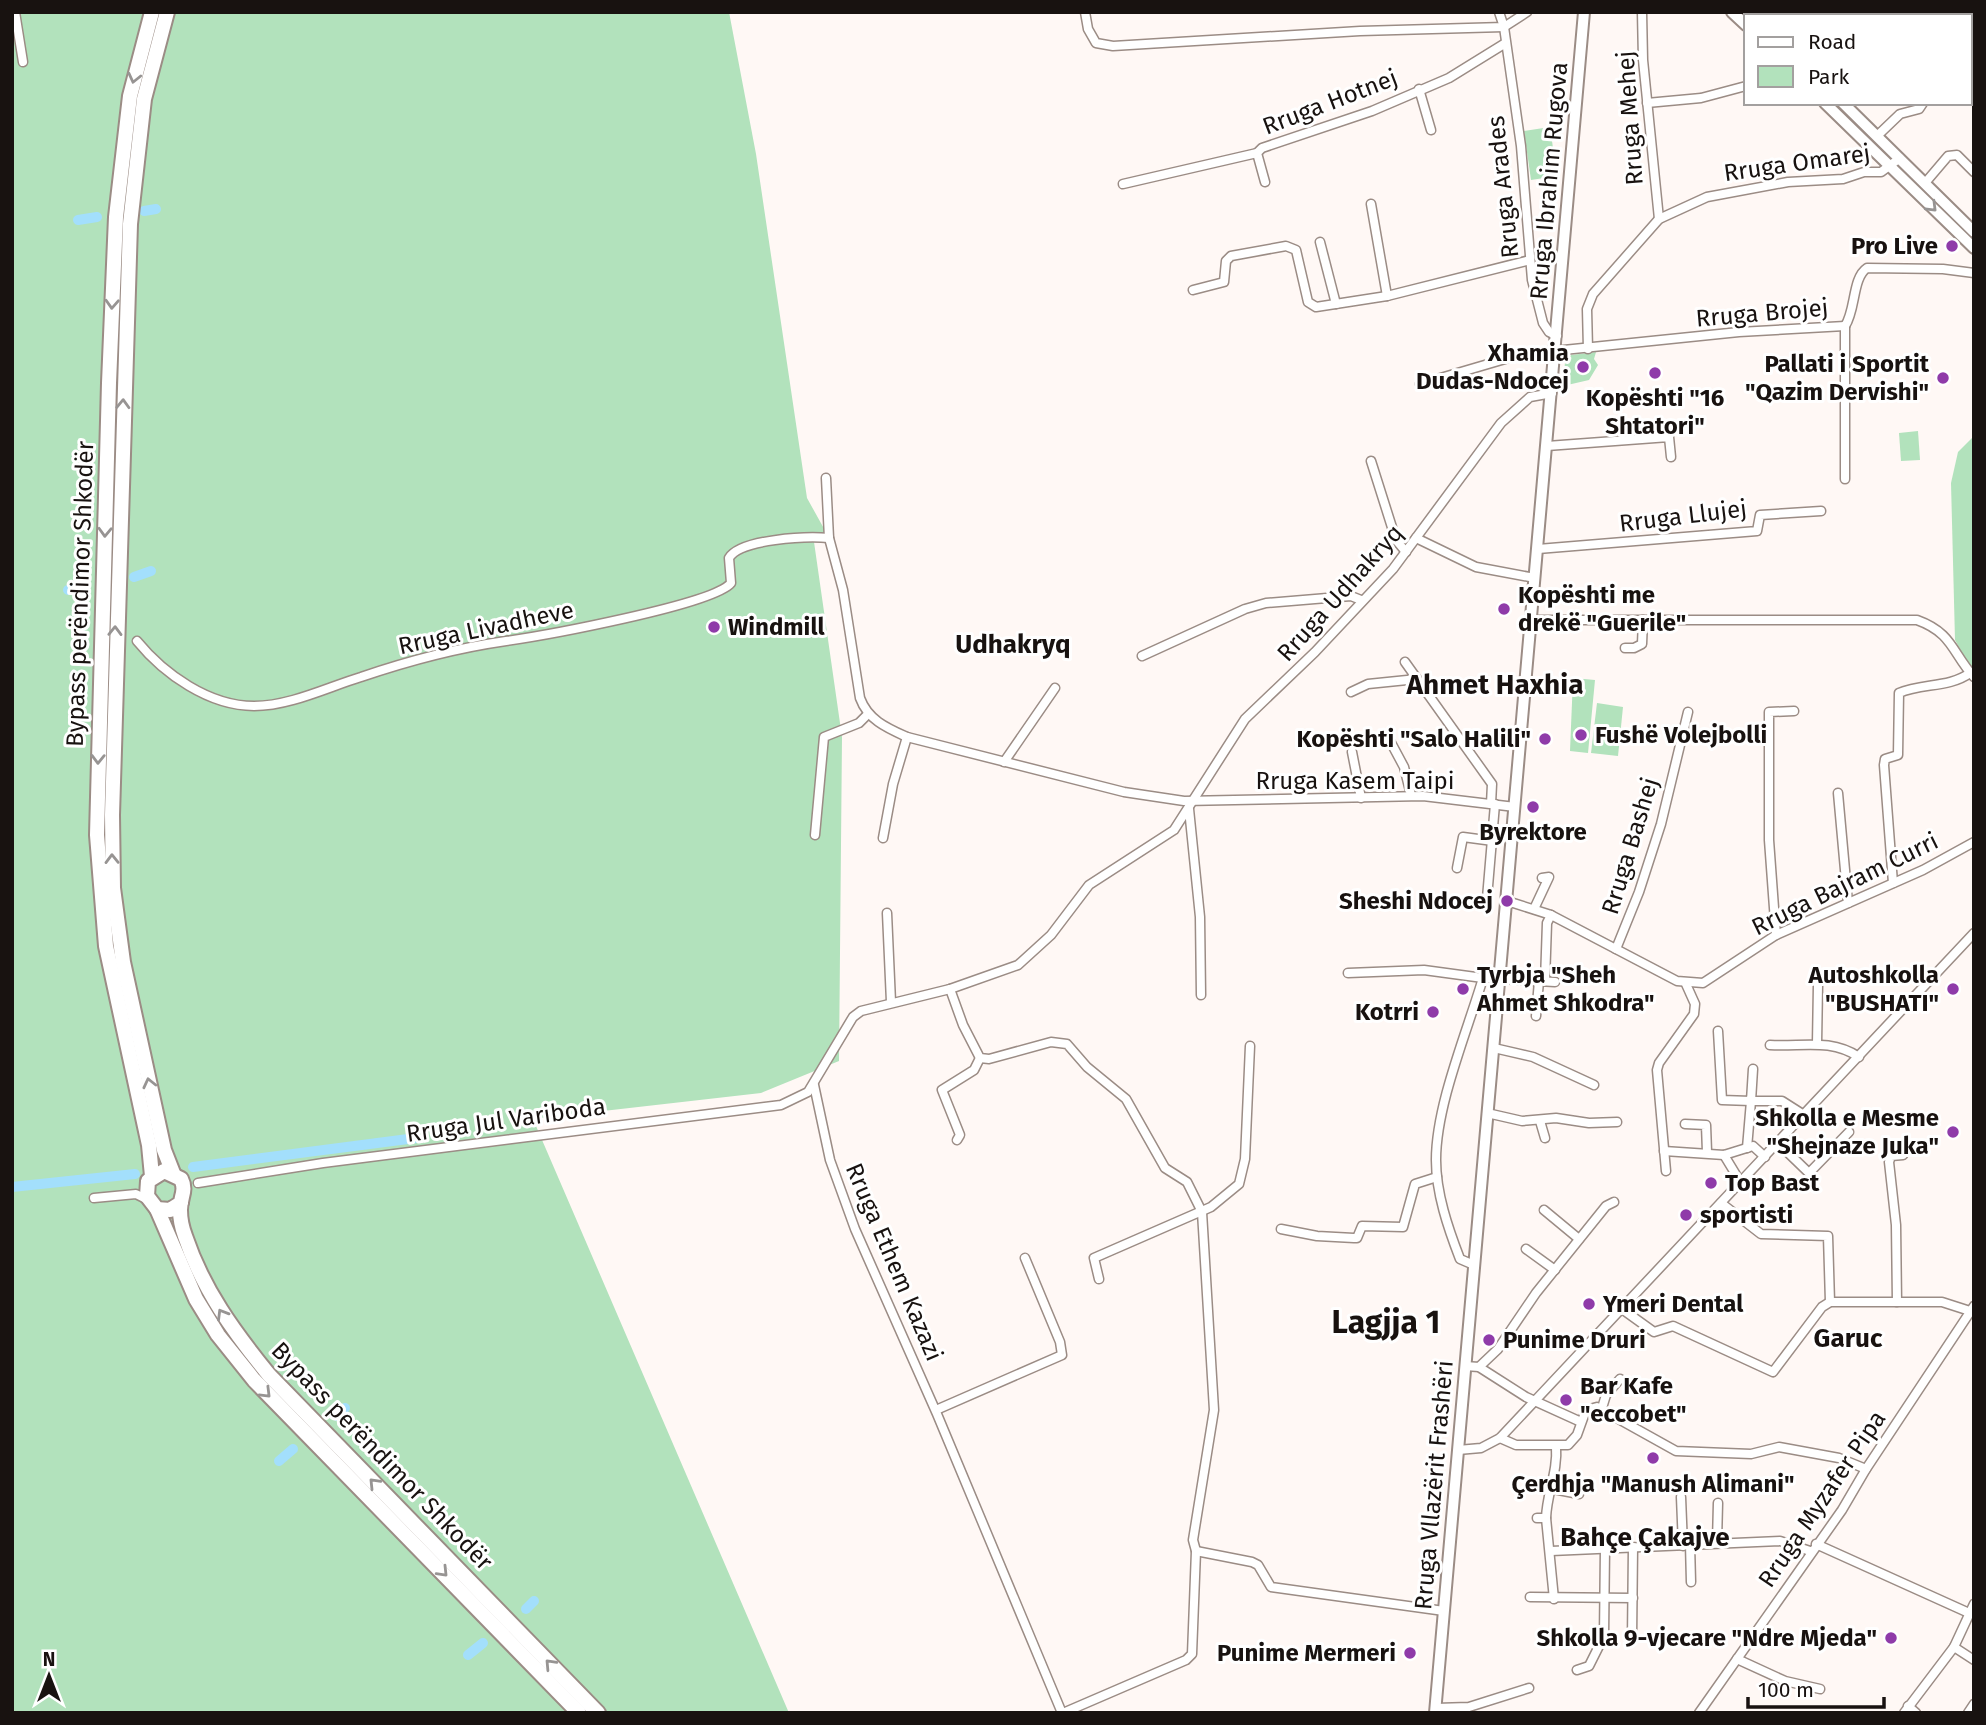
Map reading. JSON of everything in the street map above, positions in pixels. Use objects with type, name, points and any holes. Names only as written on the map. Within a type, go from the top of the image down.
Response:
[{"type":"highway","name":"Bypass perëndimor Shkodër","points":[[152,12],[130,96],[116,216],[108,383],[97,823],[100,896],[106,946],[149,1145],[153,1204],[196,1299],[218,1335],[254,1380],[579,1713]]},
{"type":"highway","name":"Bypass perëndimor Shkodër","points":[[167,12],[145,99],[130,224],[112,815],[113,888],[123,962],[164,1150],[177,1176],[186,1237],[207,1289],[231,1329],[269,1375],[598,1713]]},
{"type":"highway","points":[[150,1179],[164,1171],[177,1176]]},
{"type":"highway","points":[[153,1204],[170,1210],[182,1200]]},
{"type":"main road","name":"Rruga Ibrahim Rugova","points":[[1515,807],[1584,12]]},
{"type":"main road","points":[[1827,105],[1974,248]]},
{"type":"main road","points":[[1845,105],[1974,232]]},
{"type":"main road","name":"Rruga Vllazërit Frashëri","points":[[1435,1710],[1515,807]]},
{"type":"street","points":[[15,12],[23,62]]},
{"type":"street","points":[[1085,12],[1088,29],[1096,43],[1113,46],[1360,30],[1504,27],[1527,12]]},
{"type":"street","name":"Rruga Arades","points":[[1499,12],[1504,27],[1504,44],[1521,146],[1530,260],[1543,323],[1549,332],[1557,336]]},
{"type":"street","name":"Rruga Mehej","points":[[1642,12],[1647,103],[1659,219]]},
{"type":"street","name":"Rruga Hotnej","points":[[1123,184],[1257,153],[1278,141],[1341,123],[1449,78],[1504,44]]},
{"type":"street","points":[[1647,103],[1702,98],[1744,87]]},
{"type":"street","name":"Rruga Hotnej","points":[[1419,89],[1431,130]]},
{"type":"street","points":[[1877,136],[1900,114],[1919,109],[1922,105]]},
{"type":"street","name":"Rruga Hotnej","points":[[1257,153],[1265,182]]},
{"type":"street","points":[[1926,183],[1948,156],[1956,155],[1974,172]]},
{"type":"street","points":[[1890,166],[1900,158]]},
{"type":"street","name":"Rruga Omarej","points":[[1588,349],[1587,309],[1594,294],[1659,219],[1727,191],[1788,182],[1843,179],[1864,172],[1881,172],[1890,166]]},
{"type":"street","points":[[1371,204],[1387,296]]},
{"type":"street","points":[[1321,242],[1336,304]]},
{"type":"street","points":[[1194,290],[1224,282],[1226,261],[1231,256],[1286,246],[1296,250],[1311,306],[1387,296],[1530,260]]},
{"type":"street","name":"Rruga Brojej","points":[[1420,384],[1512,357],[1739,332],[1845,326],[1852,314],[1860,276],[1867,268],[1974,273]]},
{"type":"street","points":[[1845,326],[1845,479]]},
{"type":"street","name":"Rruga Udhakryq","points":[[814,1085],[853,1017],[873,1006],[950,989],[1018,965],[1051,935],[1089,885],[1160,842],[1174,830],[1245,719],[1315,652],[1406,552],[1501,423],[1530,397],[1552,393]]},
{"type":"street","points":[[1547,446],[1669,437],[1671,457]]},
{"type":"street","points":[[1371,461],[1396,540],[1406,552]]},
{"type":"street","points":[[827,478],[829,538],[843,590],[858,688],[868,714],[907,737],[1124,792],[1192,805],[1200,917],[1201,995]]},
{"type":"street","name":"Rruga Llujej","points":[[1538,549],[1757,531],[1760,516],[1821,511]]},
{"type":"street","name":"Rruga Livadheve","points":[[137,641],[163,667],[202,693],[226,702],[265,705],[436,655],[580,628],[719,593],[731,583],[729,558],[740,549],[764,542],[829,538]]},
{"type":"street","points":[[1416,538],[1476,567],[1535,578]]},
{"type":"street","points":[[1142,656],[1245,609],[1266,603],[1351,596],[1361,600]]},
{"type":"street","points":[[1532,620],[1917,620],[1935,626],[1958,651],[1972,675],[1959,681],[1942,682],[1899,693],[1898,755],[1885,759],[1884,765],[1893,883]]},
{"type":"street","points":[[1625,648],[1634,648],[1642,643],[1643,620]]},
{"type":"street","points":[[1405,662],[1492,784],[1493,841],[1488,898]]},
{"type":"street","points":[[1352,692],[1368,684],[1417,679]]},
{"type":"street","points":[[1004,762],[1055,688]]},
{"type":"street","points":[[1776,935],[1769,839],[1769,712],[1794,711]]},
{"type":"street","name":"Rruga Bashej","points":[[1616,949],[1636,903],[1661,824],[1688,712]]},
{"type":"street","points":[[815,835],[824,737],[859,723],[868,714]]},
{"type":"street","points":[[883,838],[892,784],[907,737]]},
{"type":"street","points":[[1390,739],[1404,766],[1411,795]]},
{"type":"street","points":[[1352,752],[1361,798]]},
{"type":"street","points":[[1838,793],[1848,903]]},
{"type":"street","name":"Rruga Kasem Taipi","points":[[1192,805],[1411,795],[1515,807]]},
{"type":"street","points":[[1457,868],[1463,837],[1493,841]]},
{"type":"street","name":"Rruga Bajram Curri","points":[[1686,984],[1703,982],[1776,935],[1893,883],[1974,842]]},
{"type":"street","points":[[1534,909],[1549,877],[1542,878]]},
{"type":"street","points":[[1507,901],[1551,915],[1686,984],[1695,1004],[1694,1014],[1657,1070],[1666,1171]]},
{"type":"street","points":[[887,913],[891,1002]]},
{"type":"street","points":[[1536,1016],[1546,981],[1547,922],[1551,915]]},
{"type":"street","points":[[1458,1450],[1480,1448],[1500,1438],[1974,933]]},
{"type":"street","points":[[1348,973],[1424,970],[1483,978],[1546,981]]},
{"type":"street","points":[[1474,1265],[1460,1259],[1450,1233],[1437,1177],[1440,1123],[1483,978]]},
{"type":"street","points":[[1816,1044],[1818,985]]},
{"type":"street","points":[[950,989],[963,1025],[980,1058]]},
{"type":"street","points":[[1718,1031],[1722,1100],[1782,1101],[1804,1115]]},
{"type":"street","points":[[980,1058],[989,1059],[1051,1042],[1068,1044],[1087,1067],[1126,1099],[1165,1168],[1187,1182],[1202,1212],[1214,1414],[1193,1540],[1196,1551],[1194,1649],[1189,1658],[1063,1713]]},
{"type":"street","points":[[1770,1045],[1816,1044],[1843,1048],[1859,1057]]},
{"type":"street","points":[[1099,1279],[1094,1258],[1202,1212],[1239,1184],[1244,1173],[1250,1046]]},
{"type":"street","points":[[1494,1048],[1533,1057],[1594,1085]]},
{"type":"street","points":[[957,1140],[960,1135],[942,1090],[974,1070],[980,1058]]},
{"type":"street","points":[[1747,1147],[1753,1069]]},
{"type":"street","name":"Rruga Jul Variboda","points":[[177,1176],[198,1183],[323,1163],[781,1105],[808,1092],[814,1085]]},
{"type":"street","name":"Rruga Ethem Kazazi","points":[[814,1085],[830,1160],[855,1229],[936,1410],[1063,1713]]},
{"type":"street","points":[[1487,1113],[1512,1120],[1540,1121],[1556,1118],[1589,1123],[1618,1122]]},
{"type":"street","points":[[1540,1121],[1545,1138]]},
{"type":"street","points":[[1685,1124],[1706,1125],[1707,1152]]},
{"type":"street","points":[[1778,1143],[1809,1173],[1849,1132]]},
{"type":"street","points":[[1664,1151],[1724,1155],[1753,1146],[1765,1157]]},
{"type":"street","points":[[1897,1302],[1896,1225],[1889,1162],[1891,1156],[1905,1154],[1909,1146]]},
{"type":"street","points":[[1724,1155],[1741,1183]]},
{"type":"street","points":[[1280,1228],[1343,1238],[1357,1238],[1362,1226],[1368,1225],[1398,1229],[1403,1227],[1415,1184],[1437,1177]]},
{"type":"street","points":[[131,1194],[150,1179]]},
{"type":"street","points":[[182,1200],[198,1183]]},
{"type":"street","points":[[94,1198],[131,1194],[153,1204]]},
{"type":"street","points":[[1479,1367],[1498,1349],[1555,1270],[1606,1206],[1614,1202]]},
{"type":"street","points":[[1721,1203],[1761,1234],[1828,1236],[1830,1303]]},
{"type":"street","points":[[1544,1210],[1579,1240]]},
{"type":"street","points":[[1526,1249],[1555,1270]]},
{"type":"street","points":[[936,1410],[1062,1355],[1060,1342],[1025,1258]]},
{"type":"street","points":[[1622,1309],[1654,1332],[1673,1326],[1773,1372],[1822,1307],[1830,1303],[1942,1302],[1972,1308]]},
{"type":"street","name":"Rruga Myzafer Pipa","points":[[1699,1713],[1842,1510],[1972,1308]]},
{"type":"street","points":[[1465,1366],[1479,1367],[1535,1401],[1581,1422]]},
{"type":"street","points":[[1602,1408],[1606,1395],[1620,1379]]},
{"type":"street","points":[[1500,1438],[1516,1446],[1556,1446],[1573,1441],[1586,1410],[1602,1408],[1676,1451],[1751,1454],[1785,1447],[1839,1458],[1866,1469]]},
{"type":"street","points":[[1554,1599],[1551,1551],[1541,1518],[1548,1488],[1556,1473],[1556,1446]]},
{"type":"street","points":[[1548,1488],[1579,1494]]},
{"type":"street","points":[[1681,1497],[1691,1582]]},
{"type":"street","points":[[1717,1542],[1718,1503]]},
{"type":"street","points":[[1551,1551],[1780,1541],[1813,1548],[1969,1613]]},
{"type":"street","points":[[1577,1670],[1589,1666],[1597,1655],[1604,1636],[1605,1548]]},
{"type":"street","points":[[1632,1639],[1633,1548]]},
{"type":"street","points":[[1196,1551],[1252,1562],[1258,1565],[1271,1587],[1444,1611]]},
{"type":"street","points":[[1530,1597],[1633,1598]]},
{"type":"street","points":[[1916,1713],[1906,1710],[1954,1647],[1974,1604]]},
{"type":"street","points":[[1954,1647],[1974,1660]]},
{"type":"street","points":[[1737,1659],[1785,1681],[1820,1689]]},
{"type":"street","name":"Rruga Vllazërit Frashëri","points":[[1435,1710],[1469,1707],[1529,1688]]},
{"type":"street","points":[[1968,1713],[1974,1704]]},
{"type":"green space","points":[[12,12],[729,12],[756,154],[807,498],[827,534],[813,535],[842,737],[839,1061],[761,1093],[533,1119],[789,1713],[12,1713]]},
{"type":"green space","points":[[1550,127],[1557,176],[1531,180],[1524,131]]},
{"type":"green space","points":[[1596,352],[1594,359],[1598,365],[1589,380],[1563,386],[1565,362],[1571,355]]},
{"type":"green space","points":[[1918,431],[1920,460],[1901,461],[1899,433]]},
{"type":"green space","points":[[1974,436],[1974,674],[1955,640],[1951,483],[1958,452]]},
{"type":"green space","points":[[1573,678],[1595,680],[1588,753],[1570,751]]},
{"type":"green space","points":[[1597,703],[1623,707],[1618,756],[1591,753]]},
{"type":"waterway","points":[[144,211],[156,209]]},
{"type":"waterway","points":[[78,220],[97,217]]},
{"type":"waterway","points":[[134,577],[151,571]]},
{"type":"waterway","points":[[68,590],[86,585]]},
{"type":"waterway","points":[[193,1167],[416,1138]]},
{"type":"waterway","points":[[12,1187],[135,1174]]},
{"type":"waterway","points":[[337,1416],[345,1408]]},
{"type":"waterway","points":[[279,1461],[293,1449]]},
{"type":"waterway","points":[[526,1609],[534,1601]]},
{"type":"waterway","points":[[468,1655],[483,1643]]},
{"type":"place","name":"Pro Live","points":[[1952,246]]},
{"type":"place","name":"Xhamia Dudas-Ndocej","points":[[1583,367]]},
{"type":"place","name":"Kopështi \"16 Shtatori\"","points":[[1655,373]]},
{"type":"place","name":"Pallati i Sportit \"Qazim Dervishi\"","points":[[1943,378]]},
{"type":"place","name":"Kopështi me drekë \"Guerile\"","points":[[1504,609]]},
{"type":"place","name":"Windmill","points":[[714,627]]},
{"type":"place","name":"Fushë Volejbolli","points":[[1581,735]]},
{"type":"place","name":"Kopështi \"Salo Halili\"","points":[[1545,739]]},
{"type":"place","name":"Byrektore","points":[[1533,807]]},
{"type":"place","name":"Sheshi Ndocej","points":[[1507,901]]},
{"type":"place","name":"Tyrbja \"Sheh Ahmet Shkodra\"","points":[[1463,989]]},
{"type":"place","name":"Autoshkolla \"BUSHATI\"","points":[[1953,989]]},
{"type":"place","name":"Kotrri","points":[[1433,1012]]},
{"type":"place","name":"Shkolla e Mesme \"Shejnaze Juka\"","points":[[1953,1132]]},
{"type":"place","name":"Top Bast","points":[[1711,1183]]},
{"type":"place","name":"sportisti","points":[[1686,1215]]},
{"type":"place","name":"Ymeri Dental","points":[[1589,1304]]},
{"type":"place","name":"Punime Druri","points":[[1489,1340]]},
{"type":"place","name":"Bar Kafe \"eccobet\"","points":[[1566,1400]]},
{"type":"place","name":"Çerdhja \"Manush Alimani\"","points":[[1653,1458]]},
{"type":"place","name":"Shkolla 9-vjecare \"Ndre Mjeda\"","points":[[1891,1638]]},
{"type":"place","name":"Punime Mermeri","points":[[1410,1653]]},
{"type":"district","name":"Udhakryq","points":[[1013,644]]},
{"type":"district","name":"Ahmet Haxhia","points":[[1495,684]]},
{"type":"district","name":"Lagjja 1","points":[[1386,1322]]},
{"type":"district","name":"Garuc","points":[[1848,1338]]},
{"type":"district","name":"Bahçe Çakajve","points":[[1645,1537]]}]
